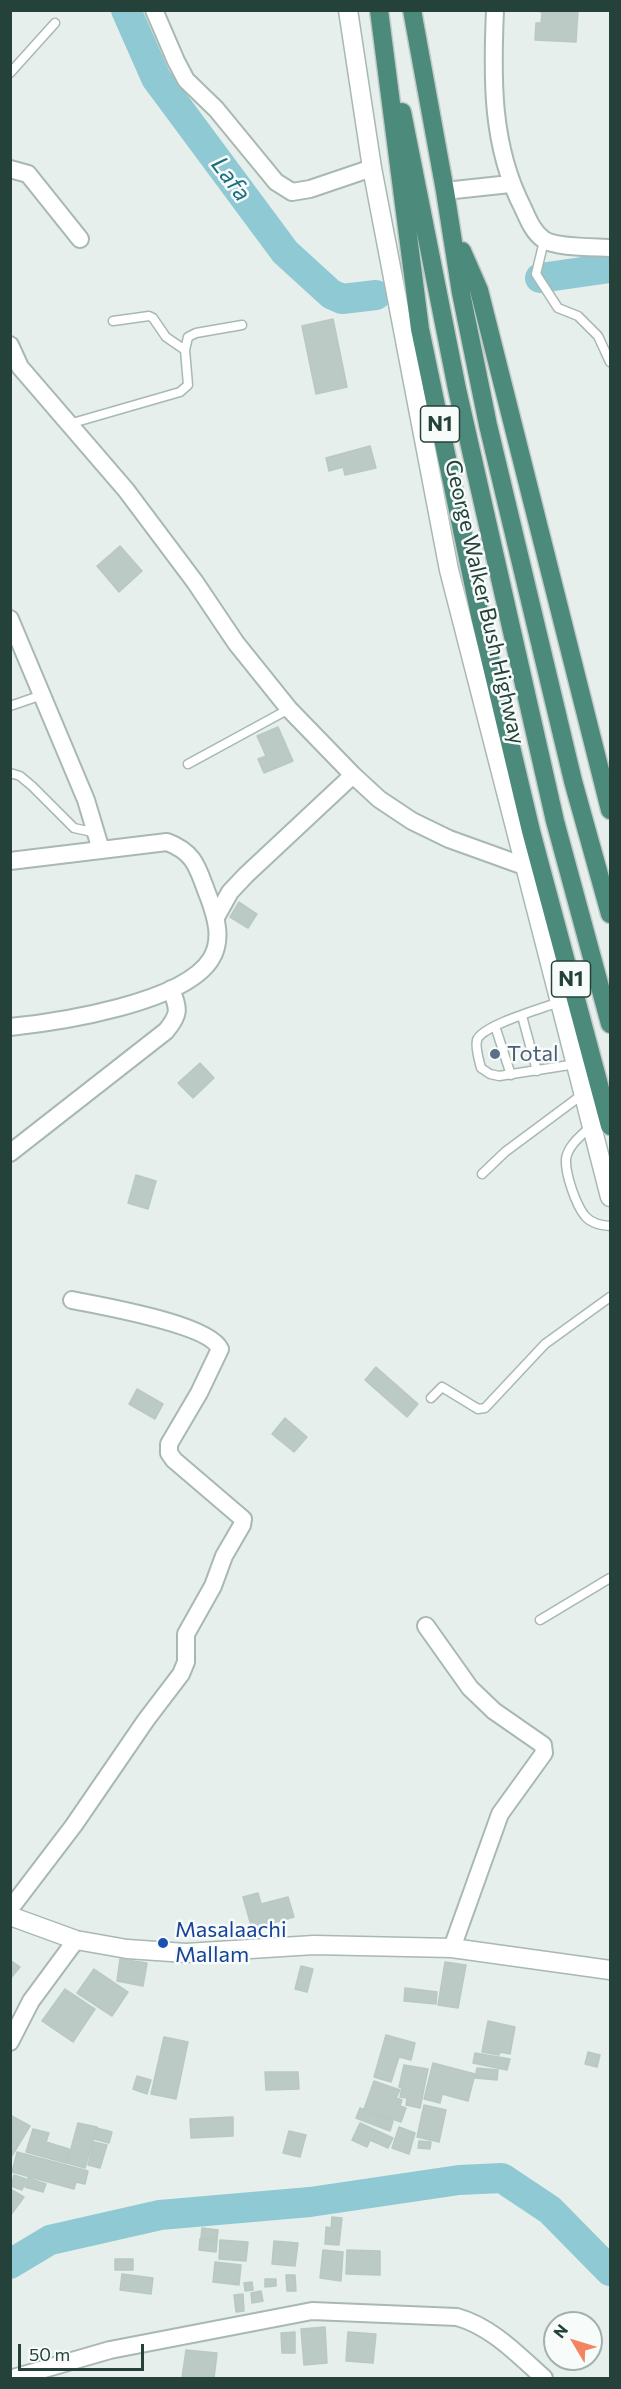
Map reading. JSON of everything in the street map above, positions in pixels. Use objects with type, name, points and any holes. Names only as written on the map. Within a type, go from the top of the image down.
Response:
[{"type":"highway","name":"George Walker Bush Highway","points":[[380,10],[411,151],[457,389],[555,821],[610,1024]]},
{"type":"highway","name":"N1","points":[[380,10],[420,329],[480,616],[531,831],[610,1126]]},
{"type":"highway","name":"George Walker Bush Highway","points":[[412,10],[446,191],[461,293],[488,424],[582,813],[610,914]]},
{"type":"highway","points":[[450,221],[479,290],[610,810]]},
{"type":"street","points":[[154,10],[186,80],[216,109],[276,182],[292,192],[310,189],[372,168]]},
{"type":"street","name":"George Walker Bush Highway","points":[[348,10],[372,168],[449,570],[610,1197]]},
{"type":"street","points":[[495,10],[492,68],[494,103],[510,184],[535,232],[544,241],[610,248]]},
{"type":"street","points":[[10,169],[28,174],[80,239]]},
{"type":"street","points":[[446,191],[510,184]]},
{"type":"street","points":[[10,345],[15,370],[69,424],[165,540],[236,643],[288,709],[353,775],[379,799],[412,821],[449,839],[524,866]]},
{"type":"street","points":[[10,619],[98,833],[101,850]]},
{"type":"street","points":[[216,916],[230,892],[246,875],[353,775]]},
{"type":"street","points":[[10,861],[167,842],[182,848],[194,859],[216,916],[218,940],[211,959],[197,974],[171,989],[101,1013],[10,1027]]},
{"type":"street","points":[[10,1153],[166,1031],[176,1019],[178,1007],[171,989]]},
{"type":"street","points":[[10,1909],[74,1825],[146,1720],[181,1674],[186,1662],[186,1634],[213,1586],[224,1556],[242,1525],[243,1519],[174,1460],[169,1453],[169,1444],[199,1393],[220,1349],[217,1344],[205,1334],[169,1322],[72,1300]]},
{"type":"street","points":[[426,1626],[470,1688],[494,1711],[543,1745],[544,1753],[500,1814],[452,1948]]},
{"type":"street","points":[[10,1916],[76,1940],[127,1949],[186,1953],[314,1945],[452,1948],[610,1970]]},
{"type":"street","points":[[10,2042],[32,2001],[76,1940]]},
{"type":"street","points":[[18,2378],[110,2350],[312,2311],[457,2317],[476,2322],[493,2333],[544,2379]]},
{"type":"lane","points":[[10,73],[55,23]]},
{"type":"lane","points":[[544,241],[536,274],[558,308],[578,316],[598,336],[610,362]]},
{"type":"lane","points":[[113,321],[149,316],[153,318],[166,337],[185,350]]},
{"type":"lane","points":[[69,424],[180,392],[188,385],[185,350],[188,337],[196,333],[242,325]]},
{"type":"lane","points":[[10,706],[42,695]]},
{"type":"lane","points":[[188,764],[288,709]]},
{"type":"lane","points":[[10,773],[32,786],[74,828],[98,833]]},
{"type":"lane","points":[[559,1002],[495,1026],[480,1035],[477,1041],[481,1068],[490,1074],[511,1075],[576,1064]]},
{"type":"lane","points":[[522,1016],[537,1071]]},
{"type":"lane","points":[[495,1026],[511,1075]]},
{"type":"lane","points":[[482,1174],[505,1152],[584,1094]]},
{"type":"lane","points":[[592,1125],[574,1142],[566,1158],[570,1186],[585,1216],[595,1224],[610,1226]]},
{"type":"lane","points":[[431,1398],[442,1387],[478,1409],[484,1408],[545,1344],[610,1297]]},
{"type":"lane","points":[[540,1620],[610,1578]]},
{"type":"building","points":[[538,10],[578,10],[576,42],[535,40],[536,23],[541,23],[542,13]]},
{"type":"building","points":[[333,319],[347,387],[316,394],[302,326]]},
{"type":"building","points":[[370,446],[376,468],[345,475],[343,467],[329,471],[326,458]]},
{"type":"building","points":[[120,546],[142,571],[119,592],[97,566]]},
{"type":"building","points":[[278,727],[293,761],[264,773],[258,759],[266,756],[257,736]]},
{"type":"building","points":[[239,902],[257,914],[248,928],[230,917]]},
{"type":"building","points":[[200,1063],[214,1078],[193,1098],[178,1083]]},
{"type":"building","points":[[136,1175],[156,1181],[148,1209],[128,1203]]},
{"type":"building","points":[[376,1367],[418,1404],[407,1417],[365,1380]]},
{"type":"building","points":[[137,1389],[163,1404],[155,1419],[129,1404]]},
{"type":"building","points":[[285,1418],[307,1437],[294,1452],[272,1434]]},
{"type":"building","points":[[258,1893],[261,1904],[288,1897],[294,1917],[252,1929],[243,1897]]},
{"type":"building","points":[[120,1959],[147,1963],[143,1986],[117,1981]]},
{"type":"building","points":[[10,1960],[20,1967],[10,1979]]},
{"type":"building","points":[[445,1962],[466,1965],[458,2008],[438,2005]]},
{"type":"building","points":[[301,1966],[313,1969],[307,1992],[295,1989]]},
{"type":"building","points":[[94,1969],[128,1992],[112,2016],[77,1993]]},
{"type":"building","points":[[405,1988],[437,1992],[436,2004],[404,2001]]},
{"type":"building","points":[[65,1989],[95,2009],[73,2042],[42,2021]]},
{"type":"building","points":[[488,2021],[515,2027],[510,2054],[482,2052]]},
{"type":"building","points":[[386,2035],[415,2043],[411,2060],[399,2057],[391,2082],[374,2077]]},
{"type":"building","points":[[164,2037],[188,2042],[176,2099],[151,2094]]},
{"type":"building","points":[[588,2052],[600,2055],[597,2067],[585,2064]]},
{"type":"building","points":[[475,2053],[510,2059],[507,2070],[473,2063]]},
{"type":"building","points":[[433,2063],[475,2074],[468,2101],[442,2094],[440,2103],[424,2099]]},
{"type":"building","points":[[404,2065],[428,2069],[420,2108],[406,2105],[407,2098],[400,2097],[402,2088],[399,2087]]},
{"type":"building","points":[[477,2068],[498,2070],[497,2080],[475,2078]]},
{"type":"building","points":[[265,2072],[298,2072],[299,2089],[266,2090]]},
{"type":"building","points":[[137,2076],[151,2080],[147,2094],[133,2089]]},
{"type":"building","points":[[374,2081],[400,2090],[396,2098],[402,2100],[400,2106],[406,2108],[401,2122],[364,2109]]},
{"type":"building","points":[[424,2105],[446,2110],[439,2142],[417,2137]]},
{"type":"building","points":[[360,2108],[393,2121],[390,2131],[356,2118]]},
{"type":"building","points":[[10,2115],[30,2126],[10,2159]]},
{"type":"building","points":[[233,2117],[233,2136],[191,2138],[190,2119]]},
{"type":"building","points":[[78,2123],[97,2127],[85,2168],[67,2163]]},
{"type":"building","points":[[360,2123],[393,2138],[388,2148],[370,2140],[367,2147],[352,2140]]},
{"type":"building","points":[[399,2127],[415,2133],[409,2154],[392,2148]]},
{"type":"building","points":[[97,2128],[112,2132],[109,2143],[94,2139]]},
{"type":"building","points":[[33,2129],[49,2133],[46,2142],[69,2149],[66,2163],[26,2152]]},
{"type":"building","points":[[289,2131],[306,2135],[300,2157],[283,2153]]},
{"type":"building","points":[[419,2141],[431,2142],[430,2149],[418,2148]]},
{"type":"building","points":[[94,2142],[107,2145],[100,2168],[88,2165]]},
{"type":"building","points":[[17,2152],[88,2171],[85,2184],[76,2182],[74,2189],[12,2172]]},
{"type":"building","points":[[14,2175],[26,2179],[22,2190],[11,2186]]},
{"type":"building","points":[[28,2178],[46,2184],[43,2192],[25,2187]]},
{"type":"building","points":[[10,2189],[24,2197],[10,2216]]},
{"type":"building","points":[[332,2217],[342,2218],[339,2245],[325,2244],[326,2227],[331,2228]]},
{"type":"building","points":[[202,2228],[218,2230],[217,2240],[201,2238]]},
{"type":"building","points":[[200,2239],[217,2241],[216,2252],[199,2250]]},
{"type":"building","points":[[220,2240],[248,2242],[246,2261],[219,2259]]},
{"type":"building","points":[[274,2241],[298,2243],[295,2266],[272,2264]]},
{"type":"building","points":[[323,2250],[343,2252],[341,2281],[320,2278]]},
{"type":"building","points":[[347,2250],[380,2251],[380,2275],[346,2274]]},
{"type":"building","points":[[115,2259],[133,2259],[133,2270],[115,2270]]},
{"type":"building","points":[[215,2262],[241,2265],[239,2285],[213,2282]]},
{"type":"building","points":[[122,2274],[153,2278],[151,2294],[120,2290]]},
{"type":"building","points":[[286,2275],[295,2275],[296,2291],[287,2291]]},
{"type":"building","points":[[265,2279],[276,2279],[276,2286],[265,2287]]},
{"type":"building","points":[[252,2282],[253,2290],[245,2291],[244,2283]]},
{"type":"building","points":[[261,2291],[263,2301],[252,2303],[251,2293]]},
{"type":"building","points":[[243,2294],[244,2311],[236,2312],[234,2295]]},
{"type":"building","points":[[325,2327],[327,2363],[304,2365],[301,2329]]},
{"type":"building","points":[[295,2332],[295,2353],[282,2353],[281,2333]]},
{"type":"building","points":[[348,2332],[376,2334],[373,2363],[346,2361]]},
{"type":"building","points":[[186,2350],[217,2353],[214,2378],[182,2378]]},
{"type":"waterway","name":"Lafa","points":[[126,10],[156,78],[285,252],[331,294],[342,299],[376,295]]},
{"type":"waterway","points":[[540,278],[610,268]]},
{"type":"waterway","points":[[10,2264],[50,2240],[160,2215],[310,2202],[459,2180],[502,2178],[550,2210],[610,2271]]},
{"type":"place","name":"Total","points":[[495,1054]]},
{"type":"place","name":"Masalaachi Mallam","points":[[163,1943]]}]
